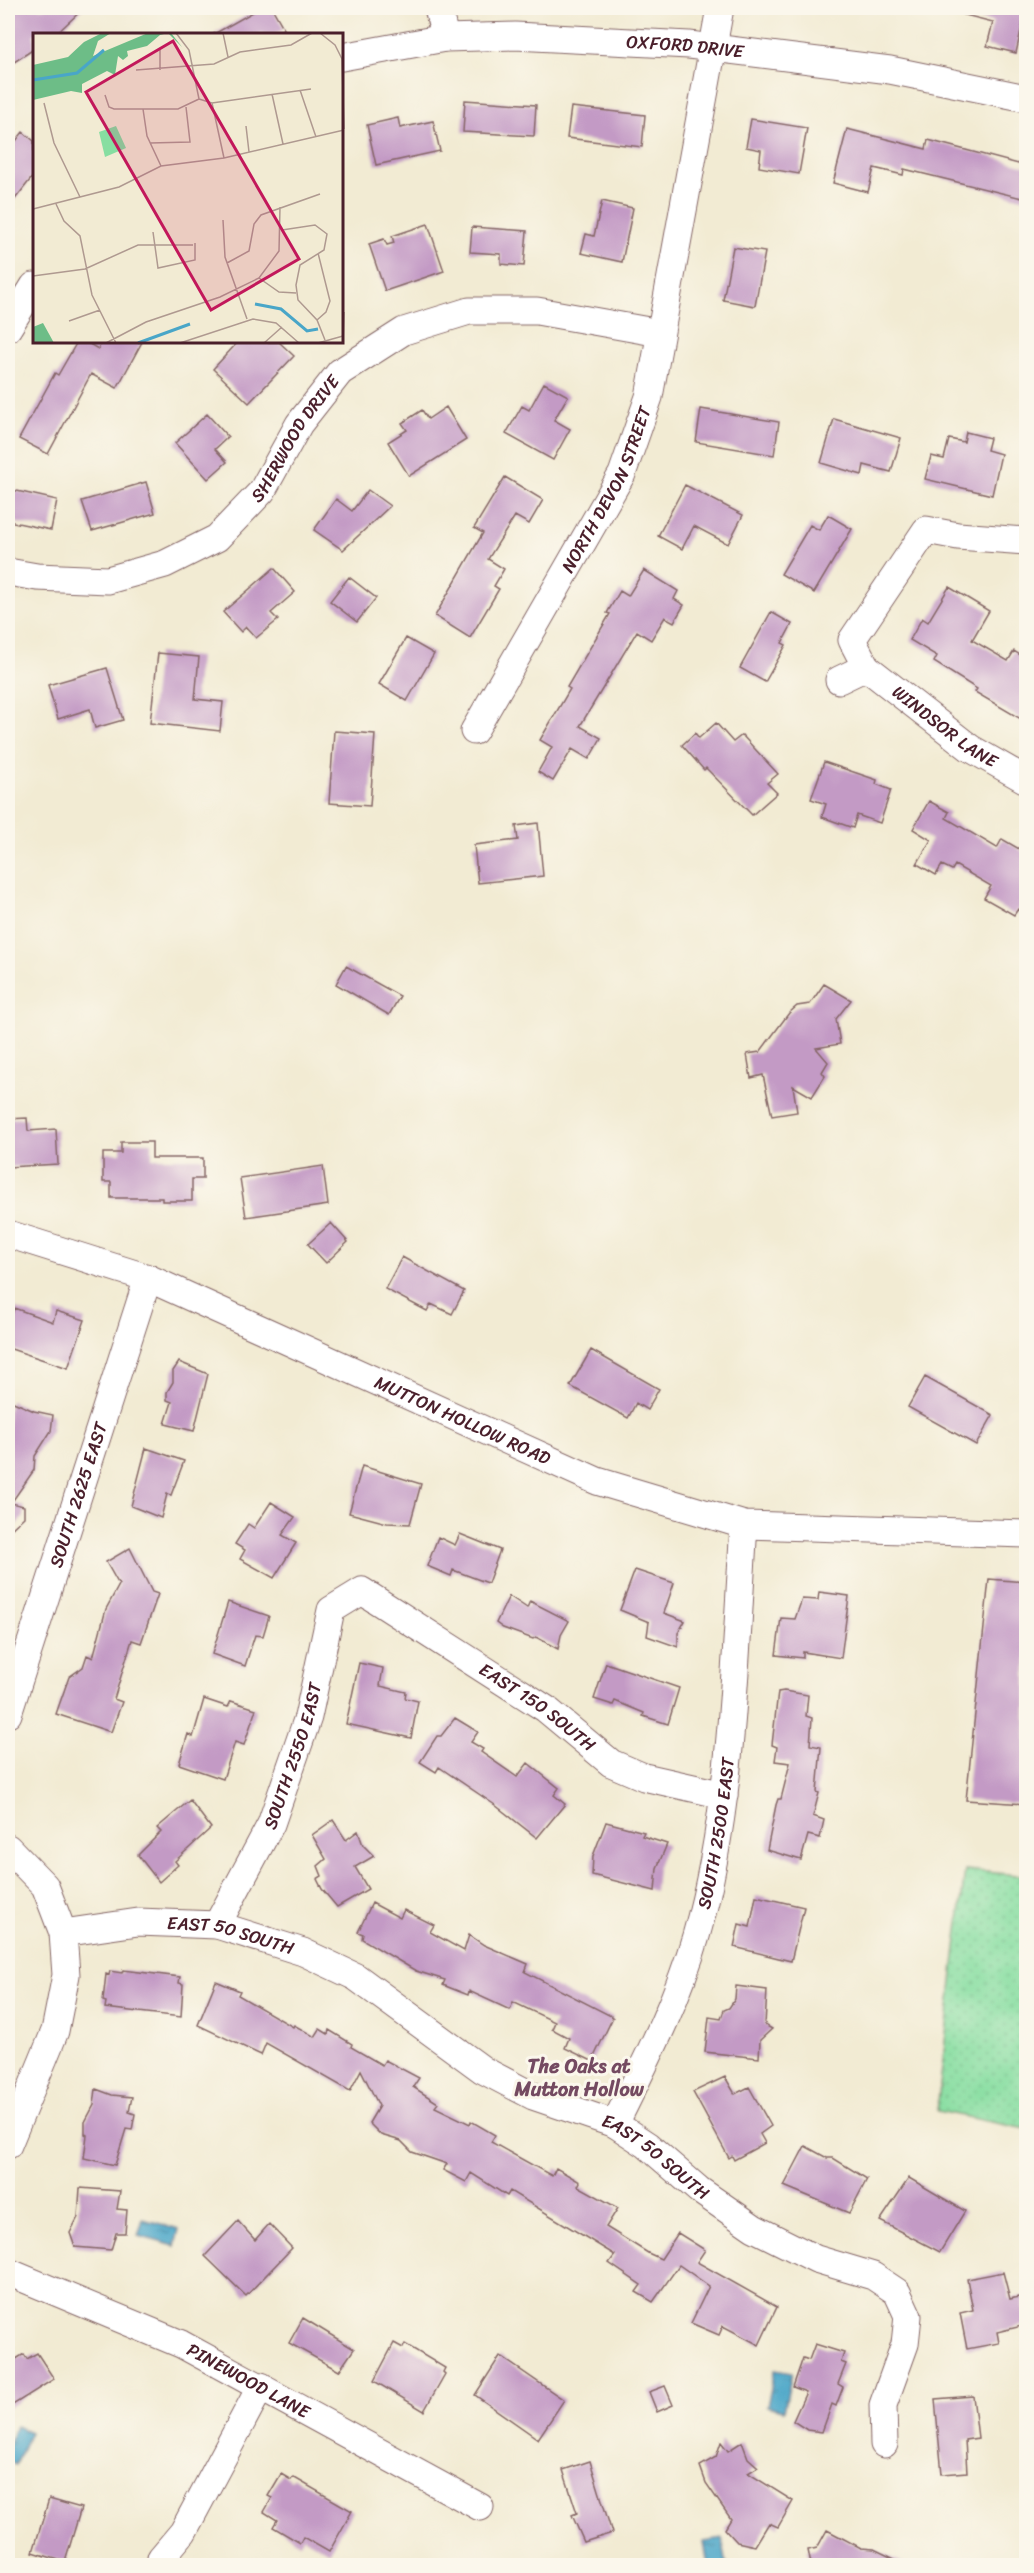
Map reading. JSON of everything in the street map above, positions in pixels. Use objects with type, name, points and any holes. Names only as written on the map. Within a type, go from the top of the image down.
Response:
[{"type":"street","points":[[438,8],[445,38]]},
{"type":"street","name":"NORTH DEVON STREET","points":[[474,730],[622,474],[649,397],[720,8]]},
{"type":"street","name":"OXFORD DRIVE","points":[[344,57],[445,38],[515,36],[713,46],[890,70],[1026,98]]},
{"type":"street","points":[[8,328],[33,287]]},
{"type":"street","name":"SHERWOOD DRIVE","points":[[8,572],[37,577],[108,580],[165,564],[217,538],[262,491],[299,424],[340,372],[404,331],[469,311],[537,310],[660,333]]},
{"type":"street","points":[[839,680],[866,668],[852,640],[926,530],[958,536],[1026,541]]},
{"type":"street","name":"WINDSOR LANE","points":[[866,668],[970,748],[1026,780]]},
{"type":"street","name":"MUTTON HOLLOW ROAD","points":[[8,1234],[148,1278],[597,1481],[744,1525],[1026,1534]]},
{"type":"street","name":"SOUTH 2625 EAST","points":[[8,1714],[148,1278]]},
{"type":"street","name":"SOUTH 2500 EAST","points":[[615,2124],[664,2024],[696,1937],[713,1864],[724,1795],[744,1525]]},
{"type":"street","name":"EAST 150 SOUTH","points":[[362,1591],[546,1709],[611,1763],[644,1777],[724,1795]]},
{"type":"street","name":"SOUTH 2550 EAST","points":[[218,1925],[271,1824],[308,1717],[331,1610],[362,1591]]},
{"type":"street","points":[[8,1848],[45,1886],[63,1933],[66,1975],[55,2031],[8,2145]]},
{"type":"street","name":"EAST 50 SOUTH","points":[[63,1933],[138,1922],[218,1925],[303,1952],[356,1977],[483,2070],[533,2096],[615,2124],[647,2145],[699,2190],[754,2228],[816,2259],[873,2276],[897,2292],[908,2316],[905,2344],[883,2405],[884,2444]]},
{"type":"street","name":"PINEWOOD LANE","points":[[8,2272],[181,2344],[480,2507]]},
{"type":"street","points":[[161,2558],[183,2532],[261,2386]]},
{"type":"green space","points":[[965,1870],[1026,1876],[1026,2129],[937,2111]]},
{"type":"water","points":[[143,2219],[179,2229],[175,2246],[138,2236]]},
{"type":"water","points":[[775,2370],[792,2373],[784,2410],[767,2406]]},
{"type":"water","points":[[16,2426],[30,2432],[16,2465],[8,2461],[8,2445]]},
{"type":"water","points":[[722,2539],[727,2565],[708,2565],[704,2542]]},
{"type":"building","points":[[8,8],[84,8],[57,33],[33,33],[33,50],[8,66]]},
{"type":"building","points":[[260,8],[272,8],[284,29],[277,33],[216,33]]},
{"type":"building","points":[[962,8],[1026,8],[1016,53],[987,46],[993,22],[961,14]]},
{"type":"building","points":[[465,100],[536,105],[534,136],[463,132]]},
{"type":"building","points":[[571,107],[645,115],[642,147],[567,138]]},
{"type":"building","points":[[398,118],[400,128],[433,121],[440,151],[376,165],[367,125]]},
{"type":"building","points":[[751,119],[807,128],[799,174],[759,167],[761,150],[746,147]]},
{"type":"building","points":[[847,129],[926,149],[928,140],[1026,166],[1026,199],[904,169],[903,175],[874,168],[868,192],[833,183]]},
{"type":"building","points":[[23,132],[33,140],[33,176],[8,208],[8,151]]},
{"type":"building","points":[[602,201],[633,208],[622,262],[581,253],[586,234],[594,236]]},
{"type":"building","points":[[428,224],[444,271],[385,291],[369,244],[384,239],[387,245],[394,243],[392,236]]},
{"type":"building","points":[[472,227],[527,231],[524,266],[501,264],[501,254],[470,252]]},
{"type":"building","points":[[733,247],[765,252],[755,306],[723,300]]},
{"type":"building","points":[[76,344],[89,344],[98,349],[101,344],[141,344],[117,388],[91,374],[48,454],[19,439],[55,373],[58,375]]},
{"type":"building","points":[[236,344],[281,344],[294,356],[249,403],[213,369]]},
{"type":"building","points":[[544,383],[568,396],[554,420],[570,429],[553,460],[506,434],[522,406],[529,410]]},
{"type":"building","points":[[446,407],[466,440],[409,476],[388,442],[407,430],[402,423],[422,410],[428,419]]},
{"type":"building","points":[[701,409],[779,422],[774,455],[696,442]]},
{"type":"building","points":[[207,414],[228,437],[215,449],[227,462],[208,479],[175,443]]},
{"type":"building","points":[[834,419],[901,438],[891,472],[864,465],[862,475],[821,463]]},
{"type":"building","points":[[966,432],[990,438],[987,450],[1001,454],[992,495],[925,479],[931,456],[944,459],[949,439],[964,442]]},
{"type":"building","points":[[505,477],[543,500],[529,524],[515,516],[488,559],[504,569],[494,586],[499,589],[470,638],[435,616],[483,533],[474,528]]},
{"type":"building","points":[[146,482],[155,513],[92,531],[82,501]]},
{"type":"building","points":[[685,485],[743,515],[728,544],[694,526],[682,549],[658,536]]},
{"type":"building","points":[[8,489],[57,500],[51,530],[8,521]]},
{"type":"building","points":[[368,490],[390,506],[343,550],[314,530],[336,499],[352,511]]},
{"type":"building","points":[[828,515],[852,529],[814,593],[781,574],[810,525],[819,530]]},
{"type":"building","points":[[274,568],[295,592],[271,613],[278,620],[256,638],[246,627],[241,632],[223,612]]},
{"type":"building","points":[[644,570],[678,591],[674,599],[684,605],[674,622],[665,617],[651,640],[637,631],[580,726],[601,738],[589,759],[572,749],[553,781],[538,772],[552,747],[540,740],[570,689],[567,687],[610,614],[607,613],[620,591],[628,596]]},
{"type":"building","points":[[349,577],[376,598],[357,622],[330,601]]},
{"type":"building","points":[[949,587],[989,611],[972,640],[1008,661],[1014,651],[1026,659],[1026,722],[975,692],[977,689],[934,662],[937,656],[910,640],[922,618],[928,622]]},
{"type":"building","points":[[771,612],[792,624],[782,643],[786,645],[765,682],[740,668]]},
{"type":"building","points":[[406,638],[434,654],[407,701],[379,684]]},
{"type":"building","points":[[158,653],[199,657],[195,699],[223,702],[220,731],[150,723]]},
{"type":"building","points":[[107,668],[123,720],[95,728],[90,709],[58,719],[48,685]]},
{"type":"building","points":[[716,723],[733,742],[742,735],[778,774],[767,783],[777,793],[752,815],[706,768],[704,770],[682,745],[695,733],[699,738]]},
{"type":"building","points":[[334,731],[375,734],[370,806],[329,803]]},
{"type":"building","points":[[824,762],[877,780],[876,784],[891,790],[880,823],[857,815],[853,828],[822,817],[826,804],[811,799]]},
{"type":"building","points":[[929,801],[949,812],[946,818],[997,848],[1002,839],[1026,853],[1026,914],[1018,909],[1014,915],[984,898],[991,886],[955,865],[952,870],[942,865],[936,875],[917,864],[931,840],[913,829]]},
{"type":"building","points":[[538,823],[543,876],[478,883],[474,845],[518,840],[516,826]]},
{"type":"building","points":[[346,966],[400,996],[389,1015],[336,984]]},
{"type":"building","points":[[824,984],[851,1000],[836,1019],[840,1044],[816,1048],[828,1062],[822,1072],[825,1076],[812,1097],[793,1086],[797,1112],[772,1116],[763,1075],[751,1078],[747,1054],[760,1052],[789,1013],[797,1006],[810,1004]]},
{"type":"building","points":[[27,1118],[28,1131],[56,1129],[58,1164],[8,1167],[8,1119]]},
{"type":"building","points":[[121,1142],[152,1142],[152,1158],[203,1158],[203,1179],[192,1179],[192,1201],[162,1201],[162,1198],[111,1198],[111,1182],[103,1182],[103,1153],[121,1153]]},
{"type":"building","points":[[323,1166],[328,1205],[246,1217],[240,1178]]},
{"type":"building","points":[[331,1223],[348,1242],[326,1263],[308,1244]]},
{"type":"building","points":[[402,1257],[464,1291],[452,1314],[431,1304],[427,1311],[385,1289]]},
{"type":"building","points":[[14,1308],[53,1322],[56,1311],[85,1320],[68,1368],[8,1348],[8,1328]]},
{"type":"building","points":[[591,1350],[659,1389],[647,1410],[636,1403],[628,1418],[570,1386]]},
{"type":"building","points":[[179,1362],[208,1374],[194,1431],[165,1424],[172,1402],[167,1400],[167,1392],[173,1382],[173,1371]]},
{"type":"building","points":[[925,1377],[993,1415],[976,1445],[908,1407]]},
{"type":"building","points":[[11,1401],[34,1411],[53,1415],[51,1431],[35,1456],[34,1470],[11,1503],[24,1506],[24,1517],[8,1532],[8,1412]]},
{"type":"building","points":[[146,1448],[184,1461],[171,1495],[167,1494],[161,1518],[131,1506]]},
{"type":"building","points":[[362,1466],[421,1484],[410,1524],[387,1523],[349,1513]]},
{"type":"building","points":[[271,1502],[295,1517],[282,1535],[296,1543],[274,1578],[240,1559],[245,1550],[235,1544],[248,1524],[254,1528]]},
{"type":"building","points":[[460,1534],[500,1550],[488,1583],[453,1570],[451,1576],[427,1566],[438,1537],[455,1545]]},
{"type":"building","points":[[130,1548],[152,1592],[158,1594],[141,1643],[132,1640],[114,1699],[122,1702],[111,1732],[56,1714],[69,1677],[83,1667],[87,1655],[93,1658],[106,1609],[119,1585],[106,1562]]},
{"type":"building","points":[[635,1570],[674,1583],[664,1613],[685,1621],[678,1633],[678,1647],[647,1636],[649,1622],[620,1610]]},
{"type":"building","points":[[989,1579],[1026,1582],[1026,1804],[966,1800]]},
{"type":"building","points":[[819,1592],[849,1596],[841,1658],[803,1652],[803,1658],[776,1655],[781,1618],[795,1619],[802,1599],[818,1600]]},
{"type":"building","points":[[509,1596],[527,1608],[530,1601],[569,1621],[561,1635],[558,1649],[536,1637],[533,1639],[503,1628],[496,1623]]},
{"type":"building","points":[[228,1602],[269,1616],[263,1636],[255,1635],[245,1666],[212,1654]]},
{"type":"building","points":[[359,1663],[383,1668],[380,1686],[406,1692],[405,1698],[418,1701],[411,1738],[346,1724]]},
{"type":"building","points":[[606,1663],[679,1688],[668,1724],[643,1716],[644,1713],[615,1701],[613,1705],[594,1699]]},
{"type":"building","points":[[778,1692],[808,1695],[806,1716],[812,1718],[810,1745],[821,1747],[817,1792],[819,1793],[813,1816],[824,1820],[820,1838],[808,1835],[801,1860],[767,1850],[776,1805],[778,1799],[781,1799],[790,1763],[775,1761],[777,1747],[772,1745]]},
{"type":"building","points":[[204,1699],[228,1707],[231,1701],[256,1709],[244,1745],[235,1742],[223,1779],[179,1764],[188,1734],[193,1737]]},
{"type":"building","points":[[455,1718],[478,1732],[471,1742],[483,1749],[481,1752],[517,1777],[528,1763],[559,1788],[554,1795],[565,1804],[537,1838],[495,1805],[439,1767],[436,1772],[420,1762],[437,1736],[441,1736]]},
{"type":"building","points":[[190,1800],[211,1828],[175,1861],[178,1865],[159,1882],[138,1855],[161,1832],[157,1828]]},
{"type":"building","points":[[333,1820],[346,1840],[358,1831],[363,1845],[374,1856],[355,1867],[368,1889],[337,1907],[317,1879],[322,1876],[318,1866],[326,1859],[312,1835]]},
{"type":"building","points":[[606,1822],[644,1832],[642,1836],[667,1844],[657,1868],[655,1891],[592,1875],[593,1856]]},
{"type":"building","points":[[756,1896],[804,1907],[791,1961],[734,1947],[739,1924],[750,1927]]},
{"type":"building","points":[[372,1903],[400,1918],[404,1910],[434,1925],[430,1932],[464,1951],[469,1935],[484,1945],[528,1964],[525,1972],[613,2017],[592,2061],[565,2048],[569,2038],[552,2029],[555,2022],[513,2002],[510,2010],[469,1991],[468,1995],[443,1985],[445,1980],[416,1971],[362,1939],[363,1934],[358,1932]]},
{"type":"building","points":[[123,1970],[180,1977],[179,1983],[183,1984],[181,2017],[105,2008],[106,2002],[103,2001],[106,1974],[109,1975],[110,1971],[122,1973]]},
{"type":"building","points":[[216,1981],[240,1991],[238,1995],[293,2027],[294,2025],[315,2037],[320,2029],[328,2034],[329,2030],[352,2044],[351,2047],[382,2065],[385,2060],[419,2078],[413,2087],[438,2103],[435,2107],[470,2124],[471,2121],[495,2135],[491,2142],[552,2176],[556,2168],[580,2182],[578,2186],[618,2208],[606,2227],[648,2253],[661,2259],[678,2233],[705,2250],[697,2262],[777,2307],[759,2345],[723,2326],[719,2335],[691,2323],[709,2286],[679,2265],[653,2302],[636,2292],[641,2285],[609,2263],[615,2255],[510,2191],[507,2196],[471,2173],[466,2182],[443,2170],[447,2164],[412,2152],[401,2141],[381,2135],[369,2123],[379,2106],[361,2070],[350,2091],[266,2043],[261,2055],[198,2025]]},
{"type":"building","points":[[736,1986],[767,1990],[765,2025],[772,2029],[760,2040],[759,2058],[705,2052],[709,2017],[721,2019],[724,2010],[729,2008],[735,1999]]},
{"type":"building","points":[[725,2077],[735,2094],[749,2087],[771,2126],[760,2134],[765,2143],[734,2160],[732,2156],[729,2158],[693,2092]]},
{"type":"building","points":[[96,2089],[112,2095],[132,2097],[129,2112],[135,2114],[132,2130],[126,2129],[115,2165],[84,2158],[87,2135],[85,2134],[85,2122],[94,2105]]},
{"type":"building","points":[[805,2146],[827,2158],[833,2158],[867,2179],[849,2213],[784,2186]]},
{"type":"building","points":[[909,2178],[965,2211],[940,2252],[880,2221]]},
{"type":"building","points":[[80,2188],[120,2191],[117,2209],[127,2210],[125,2233],[116,2233],[111,2250],[75,2247],[70,2233],[78,2217]]},
{"type":"building","points":[[238,2221],[255,2240],[269,2224],[292,2248],[246,2296],[205,2256]]},
{"type":"building","points":[[1003,2272],[1010,2299],[1023,2296],[1026,2325],[997,2332],[999,2343],[967,2349],[960,2313],[973,2310],[967,2279]]},
{"type":"building","points":[[303,2318],[354,2349],[339,2371],[289,2343]]},
{"type":"building","points":[[394,2343],[403,2348],[405,2344],[445,2368],[443,2372],[445,2374],[424,2411],[374,2381]]},
{"type":"building","points":[[815,2344],[844,2353],[841,2362],[846,2364],[838,2384],[843,2387],[836,2406],[832,2404],[822,2432],[807,2430],[793,2421],[806,2392],[793,2387],[803,2358],[809,2360]]},
{"type":"building","points":[[37,2353],[54,2379],[8,2408],[8,2364],[24,2354],[27,2359]]},
{"type":"building","points":[[500,2356],[564,2400],[538,2439],[475,2395]]},
{"type":"building","points":[[665,2386],[673,2405],[657,2412],[649,2392]]},
{"type":"building","points":[[973,2396],[978,2438],[965,2440],[967,2472],[942,2474],[935,2399]]},
{"type":"building","points":[[721,2442],[728,2451],[742,2442],[748,2458],[758,2467],[748,2473],[793,2501],[778,2527],[769,2523],[755,2546],[737,2542],[725,2529],[731,2519],[706,2483],[700,2466],[716,2457]]},
{"type":"building","points":[[590,2461],[612,2533],[584,2542],[572,2515],[577,2513],[563,2470]]},
{"type":"building","points":[[281,2474],[291,2480],[293,2477],[352,2511],[329,2552],[303,2537],[300,2543],[273,2527],[277,2520],[264,2512],[272,2498],[268,2496]]},
{"type":"building","points":[[49,2499],[81,2508],[65,2562],[33,2552]]},
{"type":"building","points":[[827,2530],[861,2548],[874,2549],[907,2565],[811,2565],[808,2550],[817,2548]]},
{"type":"district","name":"The Oaks at Mutton Hollow","points":[[579,2078]]}]
